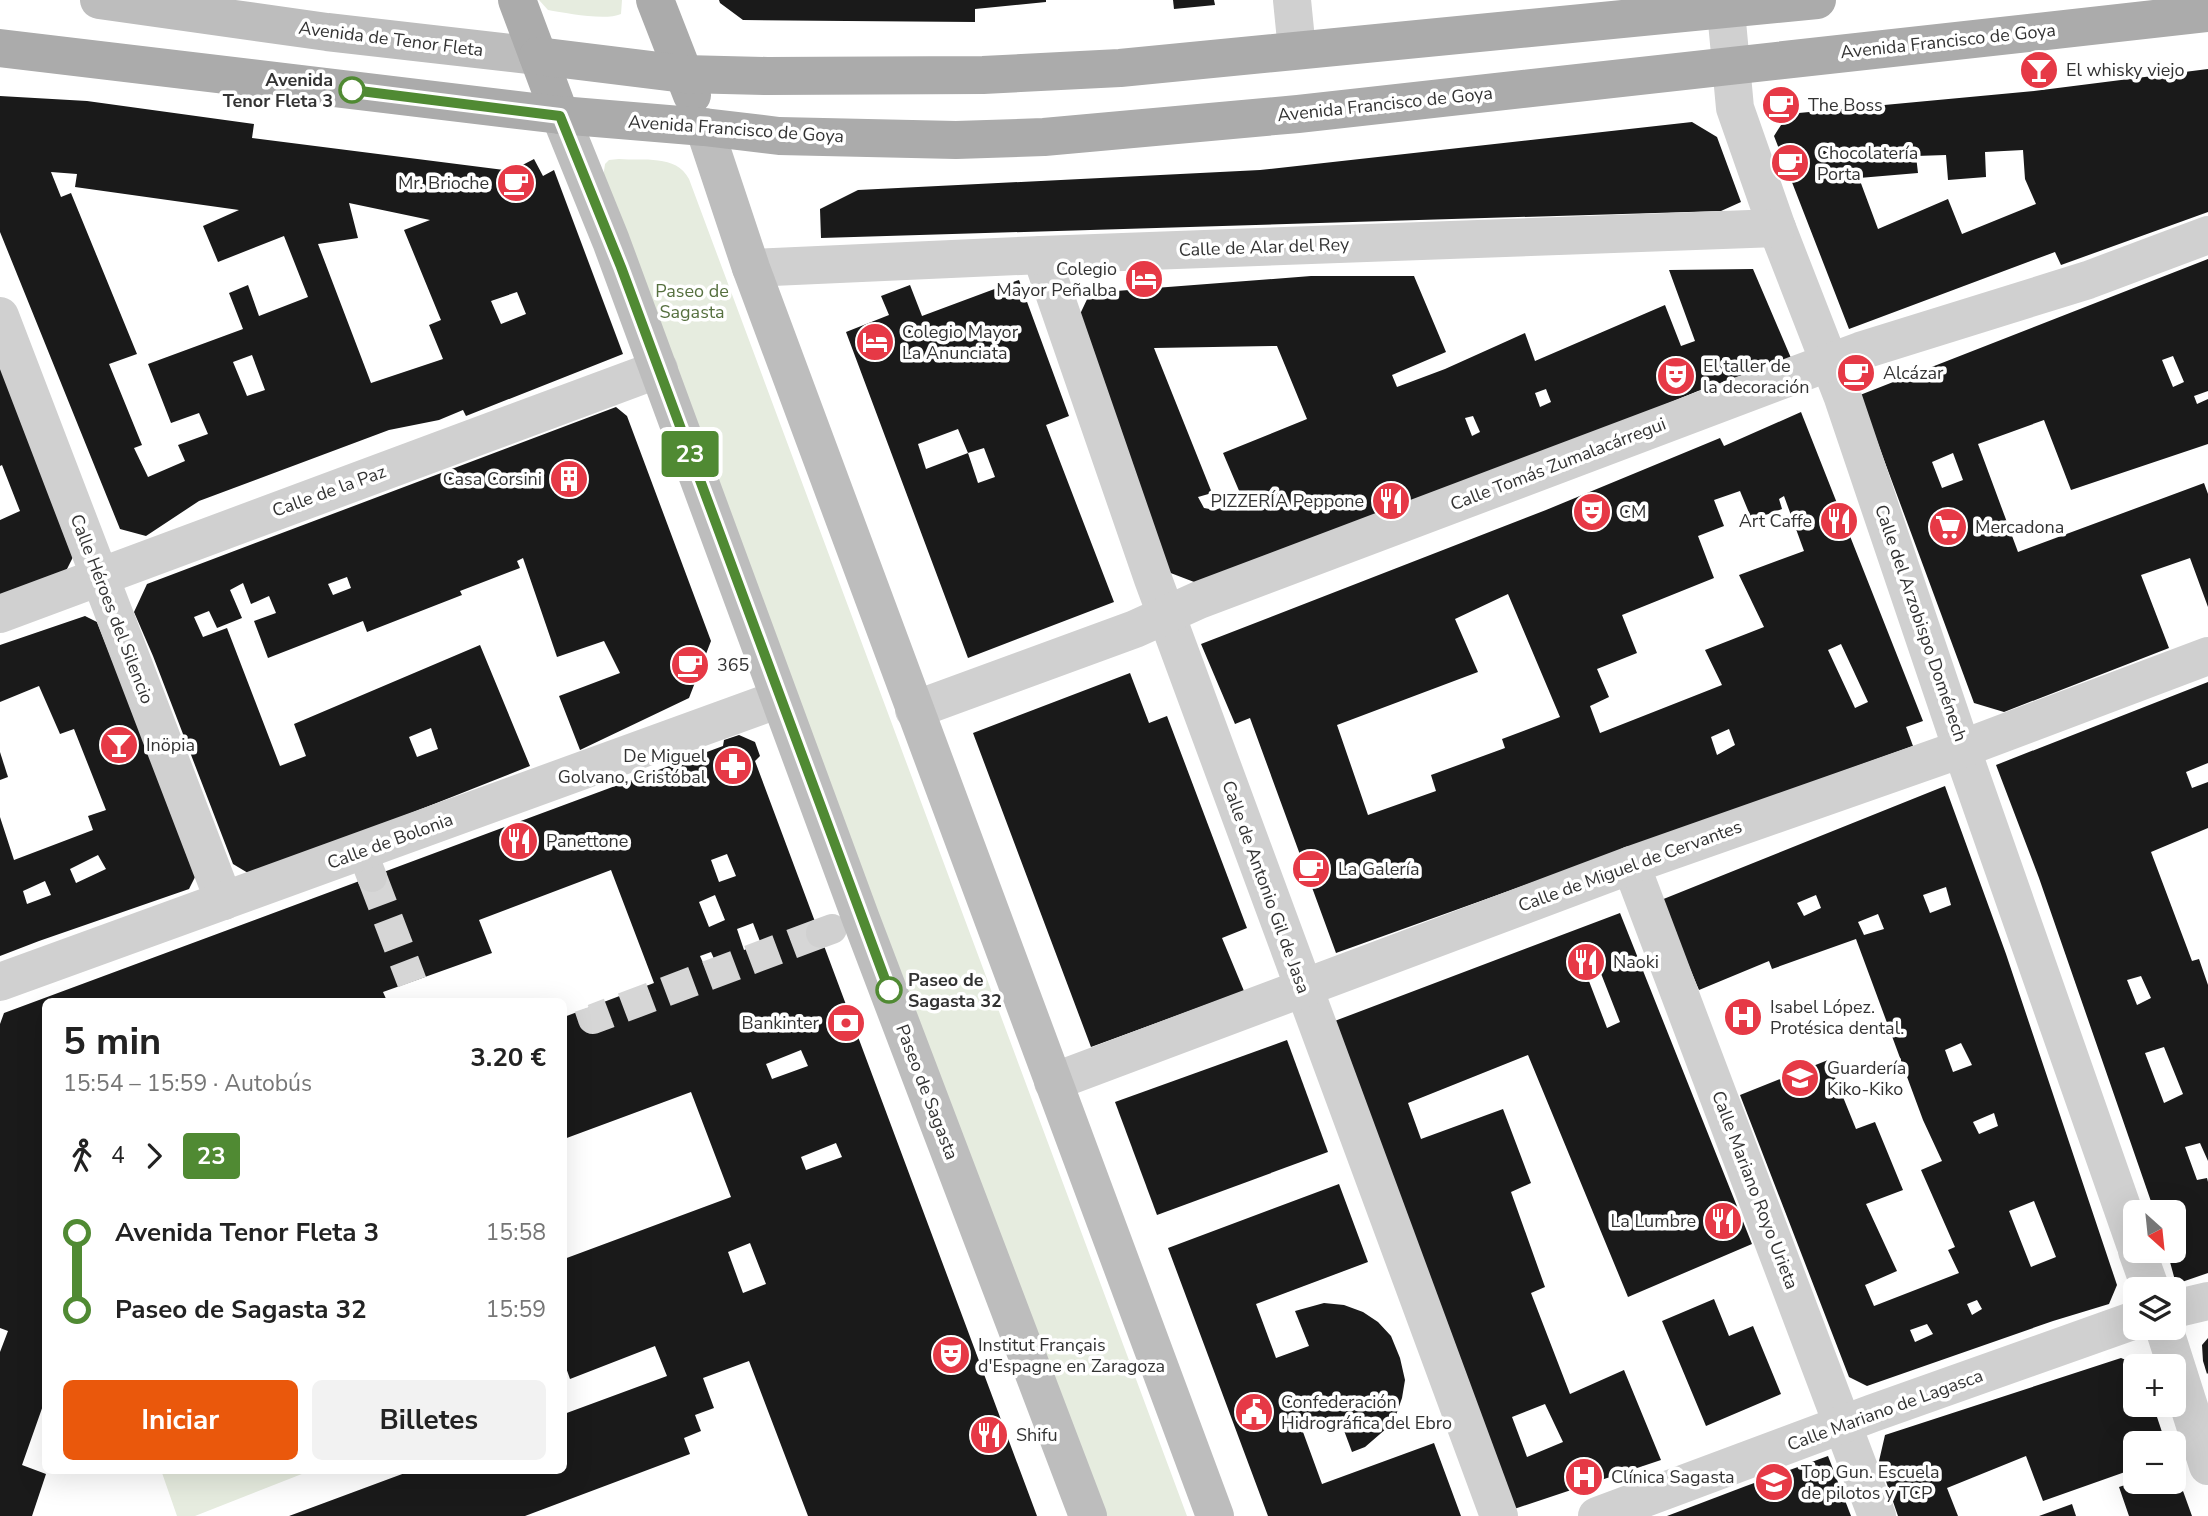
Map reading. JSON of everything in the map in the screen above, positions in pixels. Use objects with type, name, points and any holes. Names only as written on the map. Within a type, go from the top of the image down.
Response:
[{"type":"main road","name":"Avenida de Tenor Fleta","points":[[99,0],[327,32],[684,74]]},
{"type":"main road","name":"Paseo de Sagasta","points":[[517,0],[611,241],[779,699],[1088,1516]]},
{"type":"main road","points":[[655,0],[704,127],[751,268],[1214,1516]]},
{"type":"main road","points":[[684,74],[767,76],[1046,73],[1120,68],[1725,5],[1817,0]]},
{"type":"main road","name":"Avenida Francisco de Goya","points":[[560,116],[797,137],[956,140],[1044,137],[1298,114],[2208,13]]},
{"type":"main road","points":[[0,48],[560,116]]},
{"type":"street","points":[[1293,0],[1297,50]]},
{"type":"street","name":"Calle del Arzobispo Doménech","points":[[1725,5],[1735,108],[1777,228],[1842,395],[2123,1209]]},
{"type":"street","name":"Calle de Alar del Rey","points":[[751,268],[1777,228]]},
{"type":"street","name":"Calle Tomás Zumalacárregui","points":[[914,710],[1135,629],[1199,600],[1829,363],[2088,280],[2208,235]]},
{"type":"street","name":"Calle de Antonio Gil de Jasa","points":[[1041,255],[1167,614],[1499,1516]]},
{"type":"street","name":"Calle Héroes del Silencio","points":[[0,316],[224,901]]},
{"type":"street","name":"Calle de la Paz","points":[[0,614],[659,369]]},
{"type":"street","name":"Calle de Miguel de Cervantes","points":[[1053,1082],[1631,864],[1964,748],[2208,656]]},
{"type":"street","name":"Calle de Bolonia","points":[[0,982],[224,901],[367,864],[779,699]]},
{"type":"street","name":"Calle Mariano Royo Urieta","points":[[1631,864],[1877,1516]]},
{"type":"street","points":[[2186,1306],[2208,1301]]},
{"type":"street","name":"Calle Mariano de Lagasca","points":[[1597,1516],[2123,1324]]},
{"type":"street","points":[[2168,1340],[2208,1466]]},
{"type":"green space","points":[[539,0],[622,0],[621,14],[596,17],[565,13],[548,10]]},
{"type":"green space","name":"Paseo de Sagasta","points":[[609,160],[667,162],[683,171],[689,179],[1187,1516],[1104,1516],[603,178],[605,164]]},
{"type":"green space","points":[[162,1474],[302,1474],[195,1516],[177,1516]]},
{"type":"building","points":[[719,0],[1046,2],[975,9],[975,22],[743,20]]},
{"type":"building","points":[[1173,0],[1214,0],[1215,5],[1174,9]]},
{"type":"building","points":[[2208,69],[2208,212],[2061,265],[2055,252],[1849,329],[1774,136],[1788,114],[2034,91]],"holes":[[[2023,150],[2025,179],[2036,204],[1962,234],[1948,199],[1878,229],[1859,178],[1918,173],[1916,156],[1946,155],[1948,180],[1986,177],[1985,152]]]},
{"type":"building","points":[[0,96],[87,101],[254,124],[252,138],[511,171],[534,159],[543,176],[554,170],[623,354],[466,416],[463,410],[439,420],[389,430],[199,501],[146,536],[120,529],[0,232]],"holes":[[[51,172],[77,174],[75,187],[239,210],[203,226],[218,262],[284,236],[308,297],[259,316],[248,285],[229,293],[243,329],[148,364],[171,423],[199,413],[208,434],[178,445],[185,461],[148,477],[134,448],[142,445],[109,364],[137,354],[71,193],[61,197]],[[349,203],[430,220],[404,230],[441,320],[429,325],[443,359],[371,383],[318,244],[358,238]],[[517,292],[526,314],[501,324],[491,301]],[[252,355],[265,390],[247,396],[233,362]]]},
{"type":"building","points":[[1692,122],[1717,137],[1741,202],[1721,211],[821,238],[820,209],[858,190],[1260,170]]},
{"type":"building","points":[[2208,259],[2208,391],[2194,396],[2197,404],[2208,399],[2208,444],[2071,490],[2044,420],[1978,444],[2018,552],[2204,483],[2208,494],[2208,607],[2190,558],[2141,575],[2169,648],[2004,712],[1974,703],[1860,395]],"holes":[[[2173,356],[2184,382],[2173,387],[2162,360]],[[1953,453],[1963,480],[1942,488],[1932,462]]]},
{"type":"building","points":[[1753,269],[1791,358],[1698,391],[1567,445],[1202,585],[1168,572],[1073,329],[1090,293],[1311,276],[1414,276],[1446,352],[1392,375],[1397,387],[1525,333],[1535,361],[1665,305],[1681,346],[1695,341],[1669,270]],"holes":[[[1277,346],[1307,419],[1223,453],[1243,500],[1215,510],[1204,508],[1198,497],[1212,493],[1154,348]],[[1546,389],[1551,402],[1540,407],[1535,393]],[[1473,416],[1480,432],[1472,436],[1465,418]]]},
{"type":"building","points":[[1019,280],[1069,416],[1046,425],[1114,602],[968,658],[846,332],[889,315],[881,296],[910,285],[922,316]],"holes":[[[958,429],[968,453],[926,469],[918,444]],[[984,448],[995,477],[978,483],[968,453]]]},
{"type":"building","points":[[0,355],[75,553],[66,571],[0,595],[0,520],[20,511],[2,465],[0,466]]},
{"type":"building","points":[[616,407],[627,416],[711,641],[689,698],[580,750],[559,696],[620,673],[604,641],[557,657],[523,558],[517,561],[520,568],[460,591],[462,595],[367,632],[363,621],[268,658],[254,621],[276,613],[269,596],[251,604],[243,583],[230,590],[242,618],[217,628],[209,611],[194,617],[203,637],[227,628],[280,766],[306,756],[294,724],[480,645],[530,766],[248,873],[233,864],[134,612],[147,584]],"holes":[[[347,577],[351,588],[333,595],[328,584]],[[431,728],[438,749],[417,757],[409,737]]]},
{"type":"building","points":[[1801,412],[1923,721],[1906,727],[1913,746],[1336,953],[1250,718],[1235,724],[1201,644],[1546,510],[1720,438],[1724,446]],"holes":[[[1740,491],[1752,520],[1782,509],[1779,499],[1784,496],[1804,551],[1739,575],[1764,627],[1705,650],[1722,685],[1600,733],[1590,706],[1609,697],[1597,669],[1637,653],[1622,615],[1714,578],[1698,536],[1724,526],[1714,500]],[[1508,594],[1560,717],[1502,739],[1505,748],[1431,775],[1436,791],[1368,815],[1337,725],[1478,672],[1455,619]],[[1841,644],[1868,702],[1855,708],[1828,650]],[[1729,729],[1735,745],[1717,755],[1711,737]]]},
{"type":"building","points":[[85,616],[97,622],[197,873],[189,889],[0,956],[0,817],[14,860],[93,830],[88,816],[106,810],[74,729],[60,734],[39,686],[0,702],[0,645]],"holes":[[[98,855],[106,869],[76,883],[70,869]],[[45,881],[51,895],[27,904],[23,891]]]},
{"type":"building","points":[[1130,673],[1149,723],[1167,716],[1247,928],[1222,938],[1244,991],[1091,1047],[973,733]]},
{"type":"building","points":[[2208,682],[2208,763],[2186,772],[2192,788],[2208,782],[2208,828],[2151,852],[2192,961],[2199,959],[2208,985],[2208,1161],[2200,1143],[2185,1147],[2197,1180],[2207,1178],[2208,1182],[2208,1273],[2186,1281],[2186,1277],[2174,1277],[2171,1264],[2186,1264],[2186,1200],[2150,1200],[2039,878],[1996,765]],"holes":[[[2141,976],[2151,998],[2137,1005],[2127,980]],[[2164,1047],[2183,1094],[2164,1103],[2145,1053]]]},
{"type":"building","points":[[739,735],[755,742],[760,756],[755,761],[1037,1516],[808,1516],[749,1361],[703,1378],[714,1408],[695,1415],[701,1431],[684,1438],[690,1454],[525,1516],[289,1516],[402,1474],[567,1474],[567,1413],[667,1376],[655,1346],[570,1379],[567,1370],[567,1258],[731,1197],[691,1092],[567,1138],[567,1016],[654,983],[611,870],[479,920],[492,953],[383,992],[386,998],[44,998],[723,746],[724,740]],"holes":[[[727,854],[736,876],[719,882],[711,860]],[[715,895],[725,920],[709,927],[699,902]],[[753,923],[761,944],[744,950],[737,929]],[[711,952],[715,961],[704,965],[700,956]],[[801,1050],[808,1066],[772,1079],[766,1064]],[[836,1143],[842,1157],[806,1170],[801,1157]],[[750,1243],[766,1284],[743,1293],[728,1252]]]},
{"type":"building","points":[[0,752],[8,777],[0,780]]},
{"type":"building","points":[[1945,786],[2006,954],[2117,1285],[2109,1304],[1867,1386],[1849,1377],[1740,1095],[1828,1060],[1856,1129],[1875,1122],[1903,1190],[1866,1204],[1897,1271],[1865,1285],[1874,1306],[1959,1273],[1948,1250],[1955,1247],[1921,1170],[1942,1161],[1923,1120],[1856,939],[1772,969],[1769,961],[1699,990],[1661,900]],"holes":[[[1946,887],[1951,905],[1930,913],[1923,895]],[[1816,895],[1821,908],[1804,916],[1797,903]],[[1878,914],[1884,929],[1864,935],[1858,922]],[[1961,1043],[1972,1065],[1953,1072],[1945,1050]],[[1994,1113],[1998,1126],[1979,1134],[1973,1122]],[[2034,1201],[2056,1257],[2031,1267],[2009,1211]],[[1977,1300],[1982,1309],[1972,1315],[1967,1304]],[[1927,1324],[1933,1334],[1915,1342],[1910,1330]]]},
{"type":"building","points":[[1620,913],[1752,1244],[1628,1297],[1528,1055],[1408,1103],[1421,1139],[1503,1109],[1531,1183],[1511,1192],[1545,1287],[1531,1293],[1570,1394],[1624,1370],[1661,1460],[1511,1510],[1332,1022]],"holes":[[[1600,971],[1620,1022],[1607,1028],[1587,976]],[[1545,1404],[1563,1442],[1527,1457],[1512,1417]]]},
{"type":"building","points":[[42,999],[42,1408],[22,1465],[46,1474],[32,1516],[0,1516],[0,1352],[8,1331],[0,1328],[0,1024],[4,1013]]},
{"type":"building","points":[[1287,1040],[1328,1152],[1157,1215],[1115,1102]]},
{"type":"building","points":[[1339,1184],[1368,1262],[1256,1304],[1276,1358],[1309,1346],[1295,1311],[1324,1303],[1344,1305],[1363,1312],[1378,1322],[1391,1336],[1405,1380],[1396,1415],[1387,1428],[1365,1447],[1352,1452],[1339,1417],[1303,1432],[1322,1484],[1434,1443],[1461,1516],[1268,1516],[1168,1248]]},
{"type":"building","points":[[1714,1299],[1729,1336],[1753,1326],[1781,1394],[1706,1426],[1662,1321]]},
{"type":"building","points":[[2208,1338],[2208,1373],[2207,1374],[2202,1345]]},
{"type":"building","points":[[2121,1358],[2123,1417],[2157,1417],[2162,1431],[2123,1431],[2123,1473],[2043,1501],[2026,1456],[1947,1488],[1958,1516],[1898,1516],[1879,1461],[1885,1435]]},
{"type":"building","points":[[1828,1456],[1851,1516],[1667,1516],[1746,1486]]},
{"type":"building","points":[[2123,1486],[2123,1494],[2184,1494],[2192,1516],[2129,1516],[2119,1487]]},
{"type":"building","points":[[2072,1504],[2076,1516],[2039,1516]]},
{"type":"tunnel","points":[[372,877],[412,982]]},
{"type":"tunnel","points":[[589,1007],[593,1019],[821,933]]},
{"type":"bus line","name":"23","points":[[352,90],[560,116],[621,267],[889,990]]},
{"type":"place","name":"El whisky viejo","points":[[2039,70]]},
{"type":"place","name":"Avenida Tenor Fleta 3","points":[[352,90]]},
{"type":"place","name":"The Boss","points":[[1781,105]]},
{"type":"place","name":"Chocolatería Porta","points":[[1790,163]]},
{"type":"place","name":"Mr. Brioche","points":[[516,183]]},
{"type":"place","name":"Colegio Mayor Peñalba","points":[[1144,279]]},
{"type":"place","name":"Colegio Mayor La Anunciata","points":[[875,342]]},
{"type":"place","name":"Alcázar","points":[[1856,373]]},
{"type":"place","name":"El taller de la decoración","points":[[1676,376]]},
{"type":"place","name":"Casa Corsini","points":[[569,479]]},
{"type":"place","name":"PIZZERÍA Peppone","points":[[1391,501]]},
{"type":"place","name":"CM","points":[[1592,512]]},
{"type":"place","name":"Art Caffe","points":[[1839,521]]},
{"type":"place","name":"Mercadona","points":[[1948,527]]},
{"type":"place","name":"365","points":[[690,665]]},
{"type":"place","name":"Inöpia","points":[[119,745]]},
{"type":"place","name":"De Miguel Golvano, Cristóbal","points":[[733,766]]},
{"type":"place","name":"Panettone","points":[[519,841]]},
{"type":"place","name":"La Galería","points":[[1311,869]]},
{"type":"place","name":"Naoki","points":[[1586,962]]},
{"type":"place","name":"Paseo de Sagasta 32","points":[[889,990]]},
{"type":"place","name":"Isabel López. Protésica dental.","points":[[1743,1017]]},
{"type":"place","name":"Bankinter","points":[[846,1023]]},
{"type":"place","name":"Guardería Kiko-Kiko","points":[[1800,1078]]},
{"type":"place","name":"La Lumbre","points":[[1723,1221]]},
{"type":"place","name":"Institut Français d'Espagne en Zaragoza","points":[[951,1355]]},
{"type":"place","name":"Confederación Hidrográfica del Ebro","points":[[1254,1412]]},
{"type":"place","name":"Shifu","points":[[989,1435]]},
{"type":"place","name":"Clínica Sagasta","points":[[1584,1477]]},
{"type":"place","name":"Top Gun. Escuela de pilotos y TCP","points":[[1774,1482]]}]
